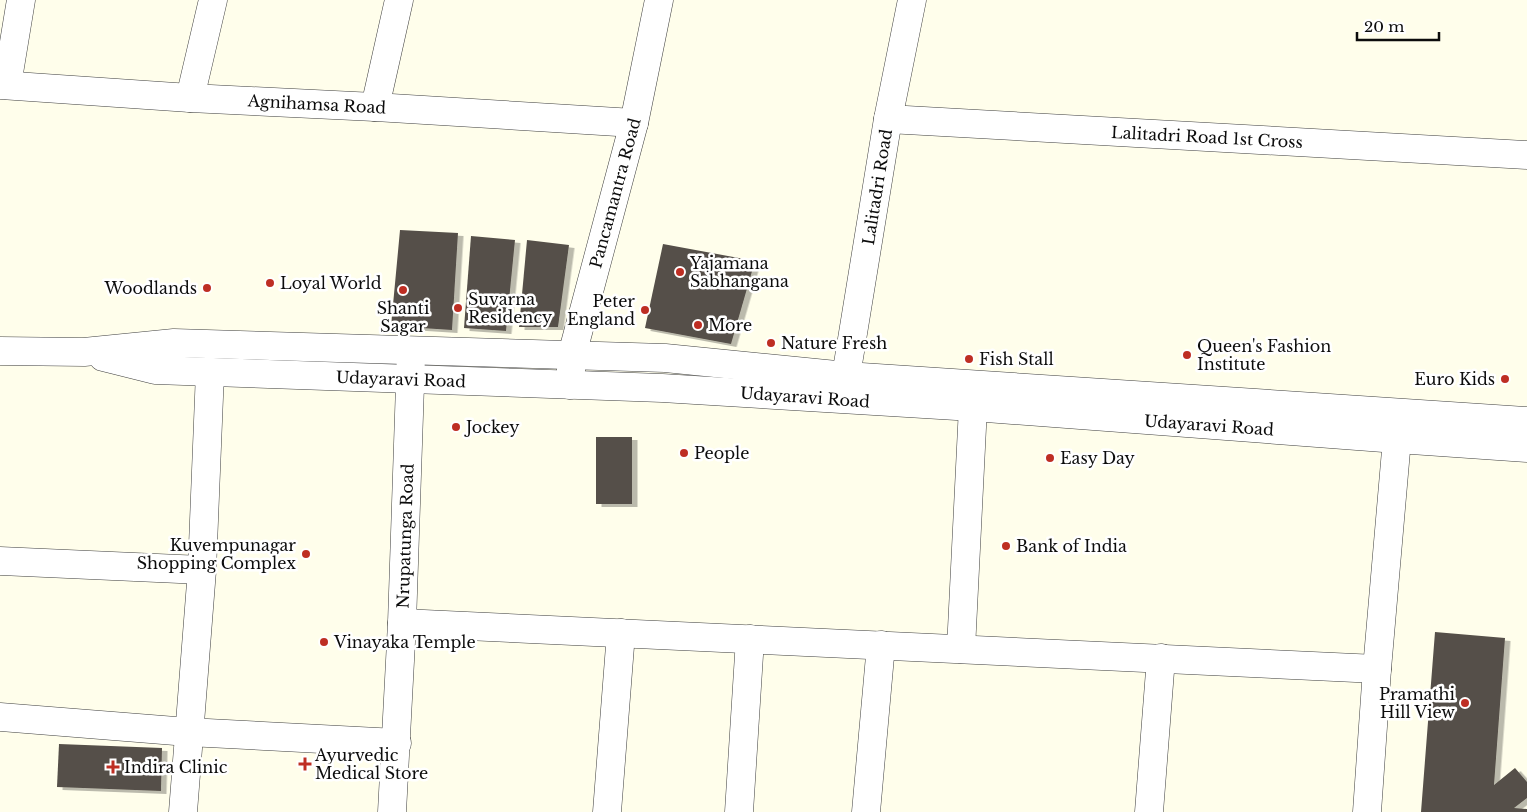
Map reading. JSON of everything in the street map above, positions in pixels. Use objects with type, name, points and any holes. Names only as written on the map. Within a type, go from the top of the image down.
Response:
[{"type":"street","points":[[3,85],[21,0]]},
{"type":"street","points":[[190,98],[213,0]]},
{"type":"street","points":[[375,107],[399,0]]},
{"type":"street","name":"Pancamantra Road","points":[[570,385],[572,356],[634,123],[659,0]]},
{"type":"street","name":"Lalitadri Road","points":[[846,376],[888,119],[912,0]]},
{"type":"street","name":"Agnihamsa Road","points":[[3,85],[190,98],[634,123]]},
{"type":"street","name":"Lalitadri Road 1st Cross","points":[[888,119],[1527,155]]},
{"type":"street","name":"Udayaravi Road","points":[[0,351],[84,352],[174,343],[664,358],[846,376],[1527,421]]},
{"type":"street","name":"Nrupatunga Road","points":[[392,812],[402,623],[411,351]]},
{"type":"street","name":"Udayaravi Road","points":[[84,352],[155,370],[662,388],[973,407],[1527,448]]},
{"type":"street","points":[[183,812],[202,570],[210,372]]},
{"type":"street","points":[[960,649],[973,407]]},
{"type":"street","points":[[1367,812],[1397,439]]},
{"type":"street","points":[[0,561],[202,570]]},
{"type":"street","points":[[402,623],[1377,669]]},
{"type":"street","points":[[607,812],[621,633]]},
{"type":"street","points":[[739,812],[750,640]]},
{"type":"street","points":[[866,812],[880,645]]},
{"type":"street","points":[[1149,812],[1161,658]]},
{"type":"street","points":[[0,717],[188,732],[396,743]]},
{"type":"building","points":[[400,230],[458,233],[452,330],[391,326]]},
{"type":"building","points":[[471,236],[515,240],[506,331],[464,328]]},
{"type":"building","points":[[527,240],[569,245],[558,327],[519,327]]},
{"type":"building","points":[[663,244],[755,261],[731,344],[645,328]]},
{"type":"building","points":[[596,437],[632,437],[632,504],[596,504]]},
{"type":"building","name":"Pramathi Hill View","points":[[1435,632],[1505,638],[1494,785],[1515,768],[1527,782],[1527,798],[1514,808],[1527,809],[1527,812],[1421,812]]},
{"type":"building","points":[[59,744],[162,748],[161,791],[57,787]]},
{"type":"place","name":"Yajamana Sabhangana","points":[[680,272]]},
{"type":"place","name":"Loyal World","points":[[270,283]]},
{"type":"place","name":"Woodlands","points":[[207,288]]},
{"type":"place","name":"Shanti Sagar","points":[[403,290]]},
{"type":"place","name":"Suvarna Residency","points":[[458,308]]},
{"type":"place","name":"Peter England","points":[[645,310]]},
{"type":"place","name":"More","points":[[698,325]]},
{"type":"place","name":"Nature Fresh","points":[[771,343]]},
{"type":"place","name":"Queen's Fashion Institute","points":[[1187,355]]},
{"type":"place","name":"Fish Stall","points":[[969,359]]},
{"type":"place","name":"Euro Kids","points":[[1505,379]]},
{"type":"place","name":"Jockey","points":[[456,427]]},
{"type":"place","name":"People","points":[[684,453]]},
{"type":"place","name":"Easy Day","points":[[1050,458]]},
{"type":"place","name":"Bank of India","points":[[1006,546]]},
{"type":"place","name":"Kuvempunagar Shopping Complex","points":[[306,554]]},
{"type":"place","name":"Vinayaka Temple","points":[[324,642]]},
{"type":"place","name":"Pramathi Hill View","points":[[1465,703]]},
{"type":"place","name":"Ayurvedic Medical Store","points":[[305,764]]},
{"type":"place","name":"Indira Clinic","points":[[113,767]]}]
